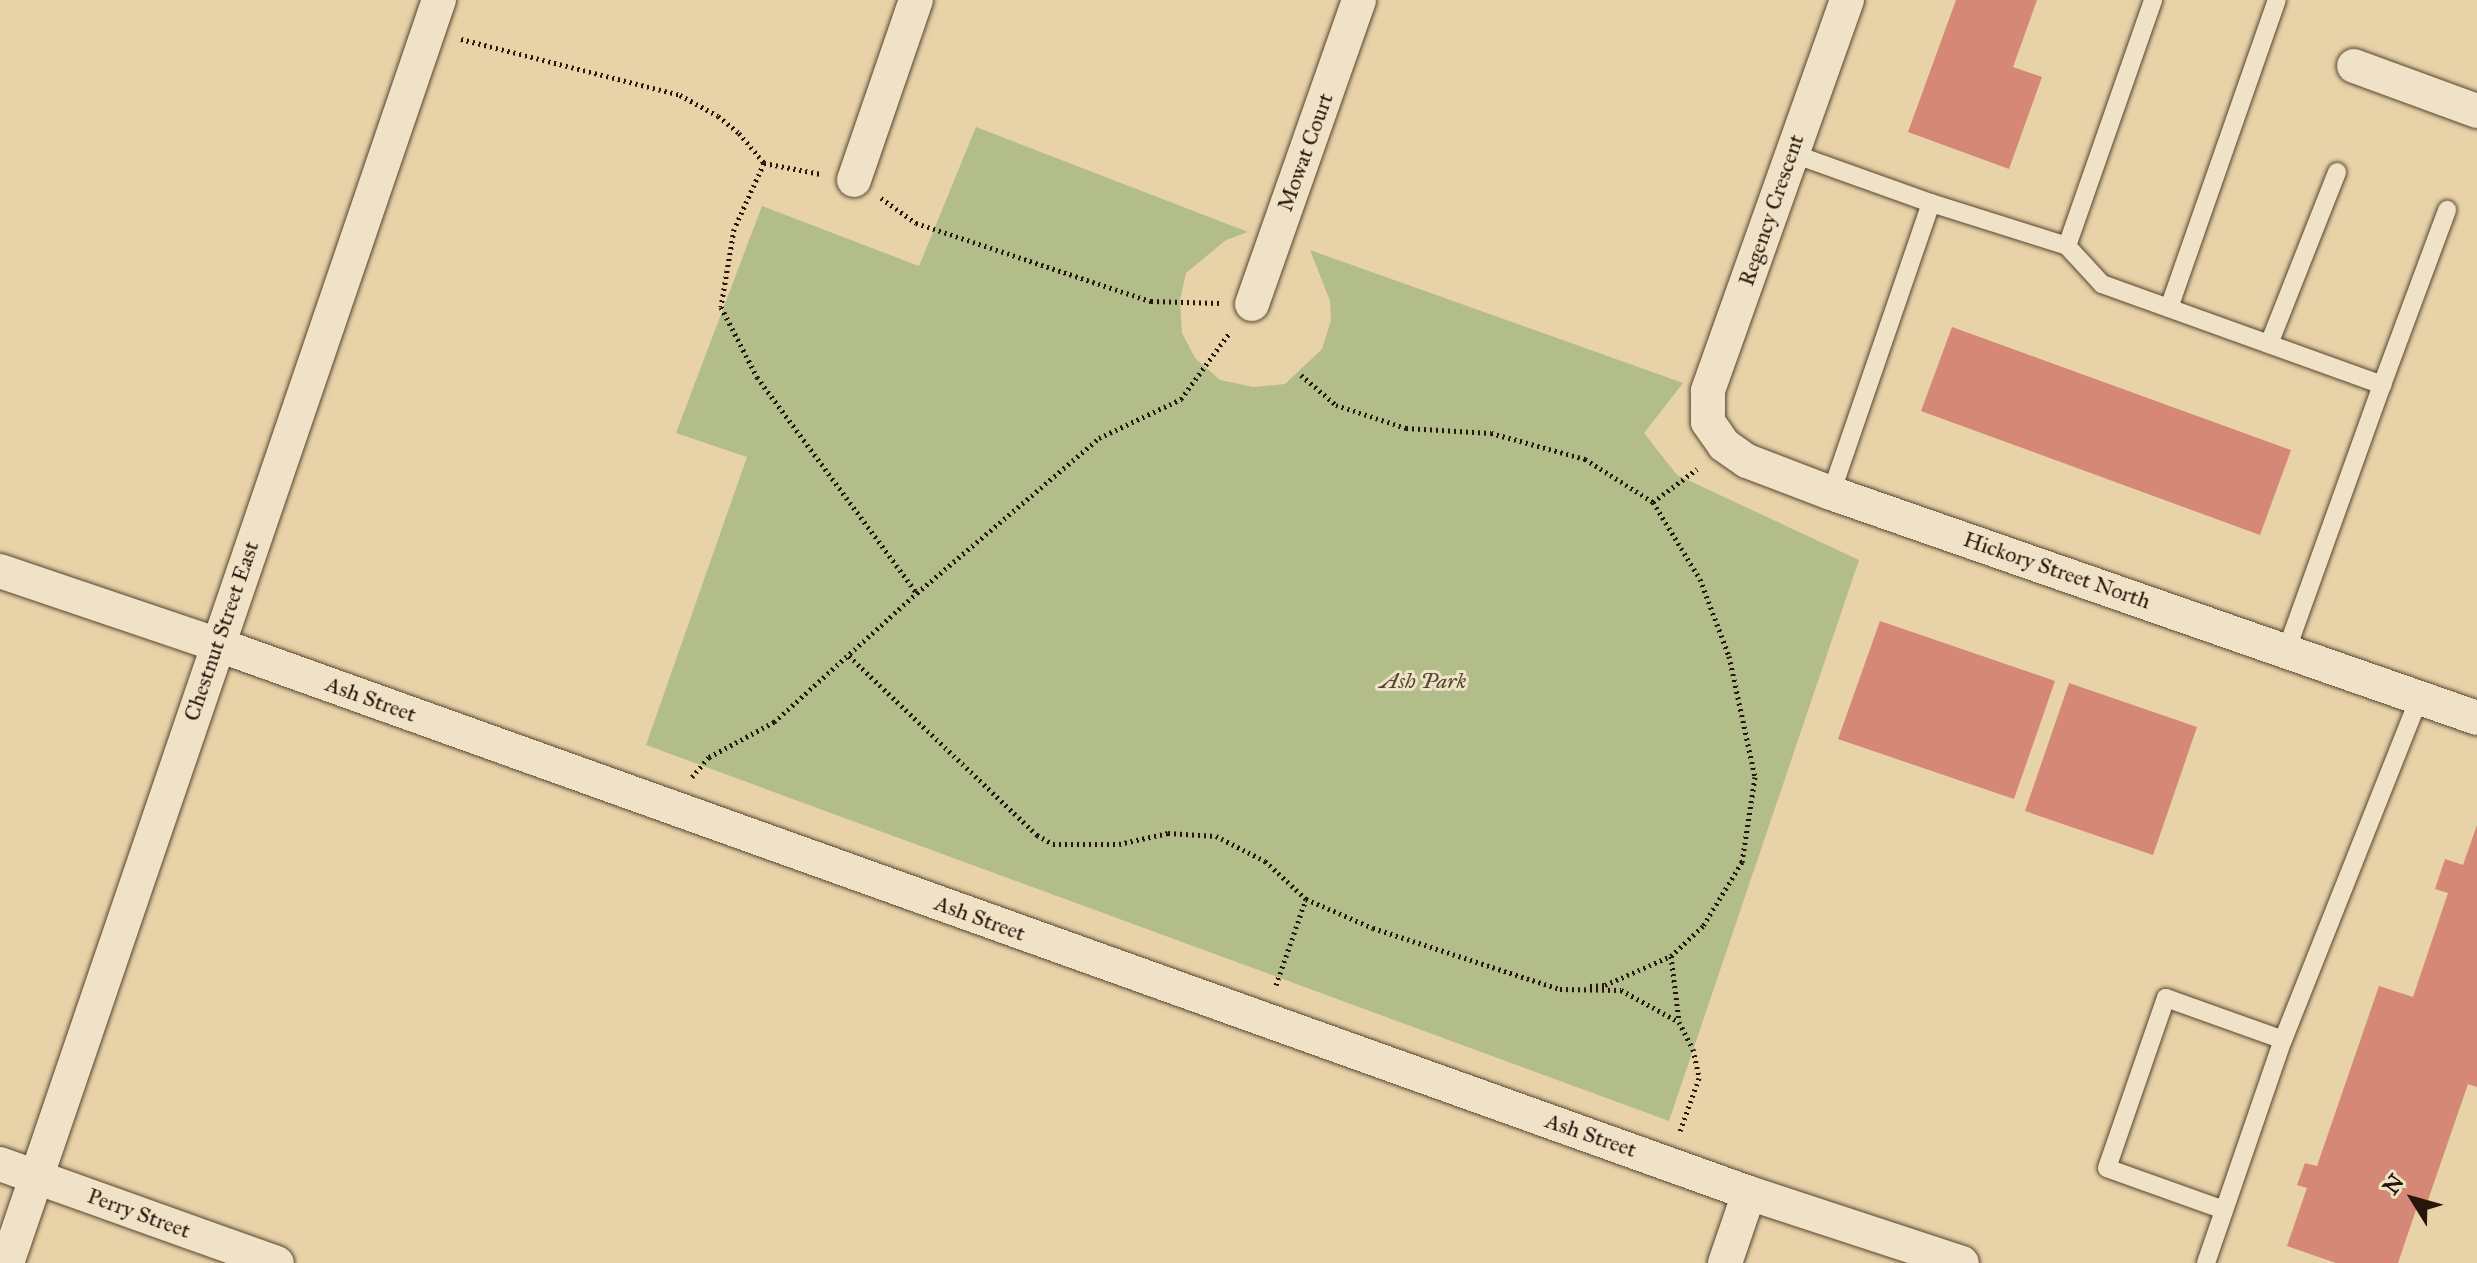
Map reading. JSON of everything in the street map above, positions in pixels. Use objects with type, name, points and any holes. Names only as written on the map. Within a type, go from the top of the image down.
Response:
[{"type":"street","name":"Chestnut Street East","points":[[7,1263],[39,1177],[216,644],[439,0]]},
{"type":"street","points":[[854,180],[916,0]]},
{"type":"street","name":"Mowat Court","points":[[1252,304],[1359,0]]},
{"type":"street","name":"Regency Crescent","points":[[1708,422],[1708,391],[1847,0]]},
{"type":"street","points":[[2354,66],[2477,111]]},
{"type":"street","name":"Hickory Street North","points":[[1708,422],[1724,445],[1747,461],[2477,718]]},
{"type":"street","name":"Ash Street","points":[[0,571],[216,644],[1749,1193],[1962,1263]]},
{"type":"street","name":"Perry Street","points":[[0,1164],[277,1263]]},
{"type":"street","points":[[1725,1263],[1749,1193]]},
{"type":"lane","points":[[2067,246],[2153,0]]},
{"type":"lane","points":[[2169,308],[2277,0]]},
{"type":"lane","points":[[1791,153],[1931,203],[2067,246],[2102,284],[2382,385]]},
{"type":"lane","points":[[2269,344],[2337,172]]},
{"type":"lane","points":[[1831,493],[1931,203]]},
{"type":"lane","points":[[2287,649],[2447,210]]},
{"type":"lane","points":[[2206,1263],[2283,1040],[2419,698]]},
{"type":"lane","points":[[2224,1210],[2107,1168],[2166,998],[2283,1040]]},
{"type":"path","points":[[764,163],[734,229],[721,307],[757,377],[917,593]]},
{"type":"path","points":[[668,806],[709,757],[774,722],[917,593],[1099,438],[1181,399],[1252,304]]},
{"type":"path","points":[[1301,375],[1336,405],[1406,428],[1491,433],[1585,459],[1653,502],[1700,579],[1729,656],[1755,777],[1742,862],[1703,926],[1671,956],[1605,985],[1560,989]]},
{"type":"path","points":[[1653,502],[1701,467]]},
{"type":"path","points":[[849,656],[1037,835],[1053,844],[1119,844],[1168,833],[1216,836],[1265,861],[1306,899],[1373,928],[1560,989],[1621,990],[1679,1022]]},
{"type":"path","points":[[1264,1020],[1306,899]]},
{"type":"path","points":[[1669,1163],[1699,1078],[1693,1049],[1679,1022],[1671,956]]},
{"type":"green space","name":"Ash Park","points":[[976,127],[1248,232],[1226,240],[1186,273],[1180,300],[1182,333],[1195,358],[1220,380],[1253,387],[1285,384],[1322,349],[1331,320],[1330,301],[1310,250],[1683,383],[1644,433],[1677,475],[1859,560],[1669,1121],[646,745],[747,457],[676,433],[762,206],[919,266]]},
{"type":"building","points":[[1956,0],[2037,0],[2013,67],[2042,77],[2009,169],[1908,132]]},
{"type":"building","points":[[1952,327],[2291,450],[2260,535],[1921,411]]},
{"type":"building","points":[[1880,621],[2055,681],[2014,799],[1838,739]]},
{"type":"building","points":[[2069,683],[2197,727],[2153,855],[2025,811]]},
{"type":"building","points":[[2477,825],[2477,1087],[2468,1084],[2427,1203],[2419,1201],[2398,1263],[2336,1263],[2287,1246],[2307,1188],[2297,1185],[2305,1163],[2317,1166],[2379,986],[2413,997],[2448,893],[2435,889],[2445,859],[2463,865]]}]
